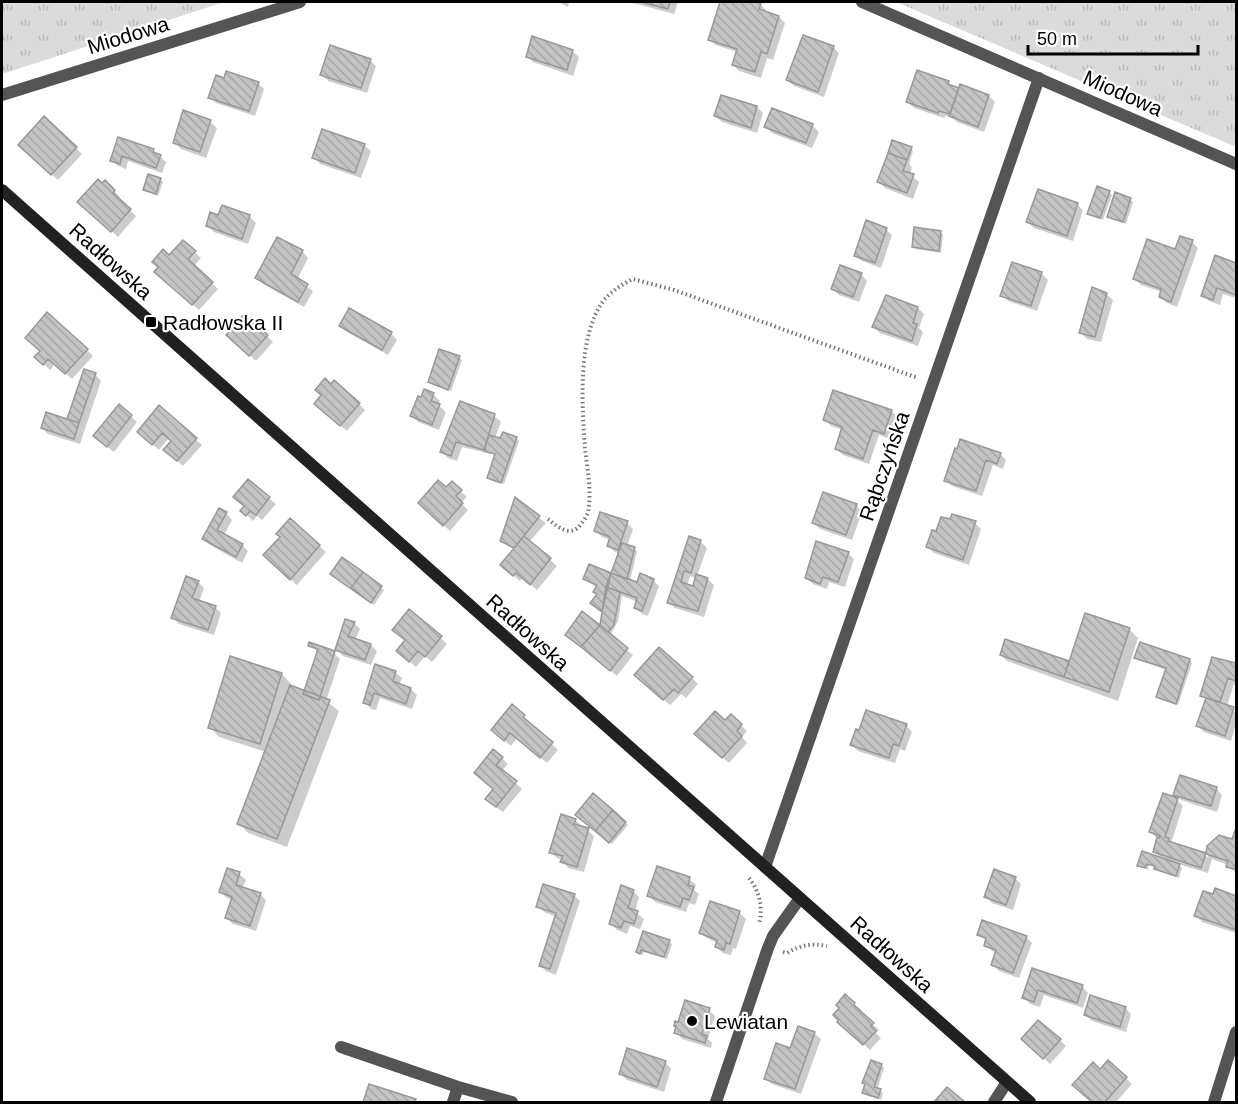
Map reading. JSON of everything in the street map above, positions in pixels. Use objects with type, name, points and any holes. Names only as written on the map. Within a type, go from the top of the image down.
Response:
[{"type":"street","name":"Miodowa","points":[[2,95],[300,2]]},
{"type":"street","name":"Miodowa","points":[[862,2],[1236,164]]},
{"type":"street","name":"Rąbczyńska","points":[[765,867],[1039,78]]},
{"type":"street","name":"Radłowska","points":[[2,190],[1030,1102]]},
{"type":"street","points":[[717,1102],[768,948],[773,936],[800,898]]},
{"type":"street","points":[[1214,1102],[1236,1032]]},
{"type":"street","points":[[341,1047],[458,1087],[512,1102]]},
{"type":"street","points":[[994,1102],[1007,1082]]},
{"type":"street","points":[[453,1102],[458,1087]]},
{"type":"path","points":[[548,519],[563,531],[569,532],[578,528],[588,514],[589,493],[582,372],[591,326],[604,301],[620,285],[633,279],[674,290],[933,383]]},
{"type":"green space","points":[[2,2],[224,2],[2,74]]},
{"type":"green space","points":[[896,2],[1236,2],[1236,147]]},
{"type":"building","points":[[641,2],[670,2],[668,9]]},
{"type":"building","points":[[720,2],[761,3],[759,9],[779,16],[767,54],[761,52],[755,72],[732,65],[737,49],[708,40]]},
{"type":"building","points":[[803,35],[834,46],[818,92],[786,80]]},
{"type":"building","points":[[532,36],[573,50],[567,70],[526,57]]},
{"type":"building","points":[[330,45],[371,59],[361,88],[320,75]]},
{"type":"building","points":[[917,70],[949,81],[948,84],[959,88],[950,114],[939,111],[938,113],[906,102]]},
{"type":"building","points":[[226,71],[259,82],[249,111],[208,98],[216,75],[224,78]]},
{"type":"building","points":[[960,84],[989,95],[978,127],[949,116]]},
{"type":"building","points":[[721,95],[757,106],[751,128],[714,116]]},
{"type":"building","points":[[772,108],[813,124],[806,143],[764,127]]},
{"type":"building","points":[[183,110],[211,120],[200,152],[173,143]]},
{"type":"building","points":[[44,116],[77,147],[51,175],[18,145]]},
{"type":"building","points":[[322,129],[365,144],[355,173],[312,158]]},
{"type":"building","points":[[118,137],[154,149],[153,152],[161,155],[156,168],[122,156],[120,164],[110,161]]},
{"type":"building","points":[[892,140],[912,147],[907,160],[888,153]]},
{"type":"building","points":[[888,153],[907,160],[903,171],[914,174],[907,193],[877,182]]},
{"type":"building","points":[[148,174],[161,178],[156,194],[143,190]]},
{"type":"building","points":[[98,179],[102,183],[105,180],[115,190],[113,193],[131,209],[111,232],[77,202]]},
{"type":"building","points":[[1097,186],[1110,191],[1100,218],[1087,214]]},
{"type":"building","points":[[1038,189],[1078,203],[1067,236],[1026,222]]},
{"type":"building","points":[[1115,192],[1131,198],[1123,222],[1107,217]]},
{"type":"building","points":[[222,205],[250,215],[242,239],[206,226],[210,212],[218,215]]},
{"type":"building","points":[[866,220],[887,228],[875,263],[854,256]]},
{"type":"building","points":[[914,227],[941,231],[939,251],[912,247]]},
{"type":"building","points":[[1180,236],[1193,240],[1171,302],[1159,297],[1161,289],[1133,279],[1147,239],[1175,249]]},
{"type":"building","points":[[277,237],[303,250],[291,274],[308,284],[298,302],[255,278]]},
{"type":"building","points":[[183,240],[196,251],[188,259],[213,282],[192,305],[154,272],[158,267],[152,262],[163,249],[169,255]]},
{"type":"building","points":[[1215,255],[1236,263],[1236,295],[1217,288],[1213,300],[1201,296]]},
{"type":"building","points":[[1012,262],[1042,272],[1031,306],[1000,296]]},
{"type":"building","points":[[840,265],[862,273],[853,297],[831,289]]},
{"type":"building","points":[[1092,287],[1107,293],[1095,337],[1079,333]]},
{"type":"building","points":[[886,295],[918,307],[913,323],[917,324],[912,341],[872,327]]},
{"type":"building","points":[[349,308],[392,332],[382,350],[339,326]]},
{"type":"building","points":[[47,312],[88,349],[65,374],[48,359],[43,365],[34,357],[40,351],[25,338]]},
{"type":"building","points":[[244,314],[268,335],[249,356],[226,335]]},
{"type":"building","points":[[439,349],[460,356],[448,390],[428,382]]},
{"type":"building","points":[[84,369],[96,373],[79,423],[67,419]]},
{"type":"building","points":[[325,378],[331,384],[334,380],[360,403],[340,426],[314,404],[321,395],[315,390]]},
{"type":"building","points":[[424,389],[434,393],[431,401],[440,404],[432,425],[410,416],[418,396],[421,397]]},
{"type":"building","points":[[833,390],[892,410],[884,434],[873,430],[863,459],[835,449],[842,427],[823,420]]},
{"type":"building","points":[[460,401],[495,414],[484,450],[456,442],[451,456],[440,452]]},
{"type":"building","points":[[119,404],[132,415],[107,447],[93,436]]},
{"type":"building","points":[[159,405],[197,438],[177,461],[163,450],[171,441],[162,433],[152,445],[137,432]]},
{"type":"building","points":[[46,412],[79,423],[74,439],[41,428]]},
{"type":"building","points":[[503,432],[517,437],[501,483],[487,478],[495,454],[484,451],[489,435],[500,438]]},
{"type":"building","points":[[960,439],[1001,453],[997,464],[986,460],[976,491],[944,481]]},
{"type":"building","points":[[248,479],[270,497],[256,515],[250,511],[246,516],[240,511],[244,506],[233,497]]},
{"type":"building","points":[[438,480],[446,487],[452,481],[462,490],[456,496],[463,503],[443,526],[418,503]]},
{"type":"building","points":[[823,492],[857,504],[846,535],[812,523]]},
{"type":"building","points":[[515,497],[540,516],[514,548],[500,541]]},
{"type":"building","points":[[219,508],[227,512],[217,530],[243,544],[236,557],[202,539]]},
{"type":"building","points":[[600,512],[628,521],[618,550],[607,546],[610,537],[594,531]]},
{"type":"building","points":[[952,514],[976,521],[963,560],[926,547],[932,530],[936,531],[941,517],[950,519]]},
{"type":"building","points":[[290,518],[320,545],[290,580],[263,555],[280,537],[276,534]]},
{"type":"building","points":[[524,536],[551,558],[530,585],[516,573],[513,576],[500,565]]},
{"type":"building","points":[[689,536],[701,540],[691,573],[684,571],[681,582],[693,586],[696,574],[708,578],[698,611],[667,603]]},
{"type":"building","points":[[816,541],[849,552],[838,582],[823,577],[820,584],[805,578]]},
{"type":"building","points":[[622,543],[635,547],[627,579],[611,573]]},
{"type":"building","points":[[342,557],[363,572],[351,588],[371,603],[330,574]]},
{"type":"building","points":[[589,564],[611,573],[602,612],[590,603],[597,594],[593,592],[597,585],[583,579]]},
{"type":"building","points":[[363,572],[382,586],[371,603],[351,588]]},
{"type":"building","points":[[611,573],[637,582],[640,573],[654,579],[642,611],[634,608],[637,598],[606,587]]},
{"type":"building","points":[[186,576],[199,581],[192,598],[216,606],[208,630],[171,618]]},
{"type":"building","points":[[606,587],[620,592],[614,625],[608,632],[600,625]]},
{"type":"building","points":[[409,609],[442,636],[425,657],[418,651],[409,662],[396,651],[405,640],[392,630]]},
{"type":"building","points":[[582,611],[600,625],[581,647],[565,635]]},
{"type":"building","points":[[1085,613],[1130,628],[1109,692],[1064,677]]},
{"type":"building","points":[[345,619],[355,622],[348,636],[371,644],[365,660],[335,650]]},
{"type":"building","points":[[600,625],[628,648],[610,671],[581,647]]},
{"type":"building","points":[[1005,639],[1069,661],[1064,677],[1000,655]]},
{"type":"building","points":[[309,642],[335,651],[319,700],[303,694],[318,649],[308,646]]},
{"type":"building","points":[[1140,642],[1190,659],[1176,704],[1156,697],[1166,668],[1134,658]]},
{"type":"building","points":[[659,647],[693,677],[678,693],[674,689],[663,700],[634,675]]},
{"type":"building","points":[[230,656],[282,673],[260,744],[208,728]]},
{"type":"building","points":[[1212,657],[1236,663],[1236,681],[1228,678],[1220,702],[1200,696]]},
{"type":"building","points":[[375,664],[396,671],[393,681],[411,688],[406,704],[374,693],[370,705],[363,703]]},
{"type":"building","points":[[290,685],[330,700],[277,839],[237,824]]},
{"type":"building","points":[[1206,698],[1234,707],[1225,736],[1196,726]]},
{"type":"building","points":[[512,704],[525,715],[523,717],[553,742],[540,758],[510,733],[504,741],[491,730]]},
{"type":"building","points":[[866,710],[907,724],[899,746],[893,744],[889,758],[850,745],[856,729],[859,730]]},
{"type":"building","points":[[715,711],[725,720],[731,714],[742,724],[737,731],[742,736],[722,758],[694,734]]},
{"type":"building","points":[[493,749],[503,757],[496,765],[517,781],[496,807],[485,799],[493,789],[474,773]]},
{"type":"building","points":[[1180,775],[1217,787],[1211,806],[1173,795]]},
{"type":"building","points":[[593,793],[613,810],[595,831],[575,815]]},
{"type":"building","points":[[1163,793],[1178,798],[1165,837],[1169,838],[1168,841],[1206,853],[1201,868],[1153,852],[1157,837],[1160,836],[1149,832]]},
{"type":"building","points":[[613,810],[626,822],[609,843],[595,831]]},
{"type":"building","points":[[561,814],[576,819],[574,824],[589,828],[577,867],[560,862],[563,856],[549,853]]},
{"type":"building","points":[[1236,828],[1234,869],[1226,867],[1228,861],[1206,854],[1207,846],[1219,835],[1232,839]]},
{"type":"building","points":[[1142,851],[1180,864],[1176,876],[1154,869],[1155,866],[1147,864],[1145,868],[1137,866]]},
{"type":"building","points":[[657,866],[690,877],[688,885],[694,887],[689,900],[683,898],[680,907],[647,896]]},
{"type":"building","points":[[227,868],[240,872],[236,885],[261,893],[250,926],[225,918],[232,897],[219,892]]},
{"type":"building","points":[[994,869],[1016,877],[1006,905],[984,897]]},
{"type":"building","points":[[543,884],[575,894],[550,969],[539,966],[556,913],[536,907]]},
{"type":"building","points":[[621,885],[634,890],[628,908],[638,911],[634,924],[624,921],[621,928],[609,924]]},
{"type":"building","points":[[1215,888],[1236,896],[1236,930],[1194,916],[1203,891],[1213,894]]},
{"type":"building","points":[[710,901],[740,911],[730,944],[726,943],[724,950],[715,947],[717,940],[699,933]]},
{"type":"building","points":[[982,920],[1027,936],[1013,973],[991,965],[996,950],[984,946],[986,938],[977,935]]},
{"type":"building","points":[[643,931],[670,940],[664,957],[641,950],[640,954],[636,952]]},
{"type":"building","points":[[1032,968],[1083,985],[1077,1003],[1038,990],[1034,1002],[1022,998]]},
{"type":"building","points":[[845,994],[874,1023],[871,1026],[876,1031],[863,1045],[837,1022],[838,1020],[833,1015],[839,1008],[836,1005]]},
{"type":"building","points":[[1090,995],[1126,1007],[1120,1027],[1084,1015]]},
{"type":"building","name":"Lewiatan","points":[[685,1000],[710,1008],[702,1034],[707,1036],[705,1043],[674,1033],[675,1021],[678,1022]]},
{"type":"building","points":[[1038,1020],[1061,1039],[1043,1059],[1021,1039]]},
{"type":"building","points":[[798,1026],[815,1032],[795,1089],[764,1079],[776,1043],[790,1048]]},
{"type":"building","points":[[627,1048],[666,1061],[657,1087],[619,1074]]},
{"type":"building","points":[[871,1060],[882,1064],[874,1087],[881,1089],[878,1098],[862,1093],[865,1084],[862,1083]]},
{"type":"building","points":[[1108,1060],[1127,1077],[1105,1102],[1092,1102],[1072,1085],[1093,1062],[1100,1069]]},
{"type":"building","points":[[369,1084],[416,1099],[415,1102],[363,1102]]},
{"type":"building","points":[[947,1087],[965,1102],[934,1102]]},
{"type":"place","name":"Radłowska II","points":[[151,322]]},
{"type":"place","name":"Lewiatan","points":[[692,1021]]}]
